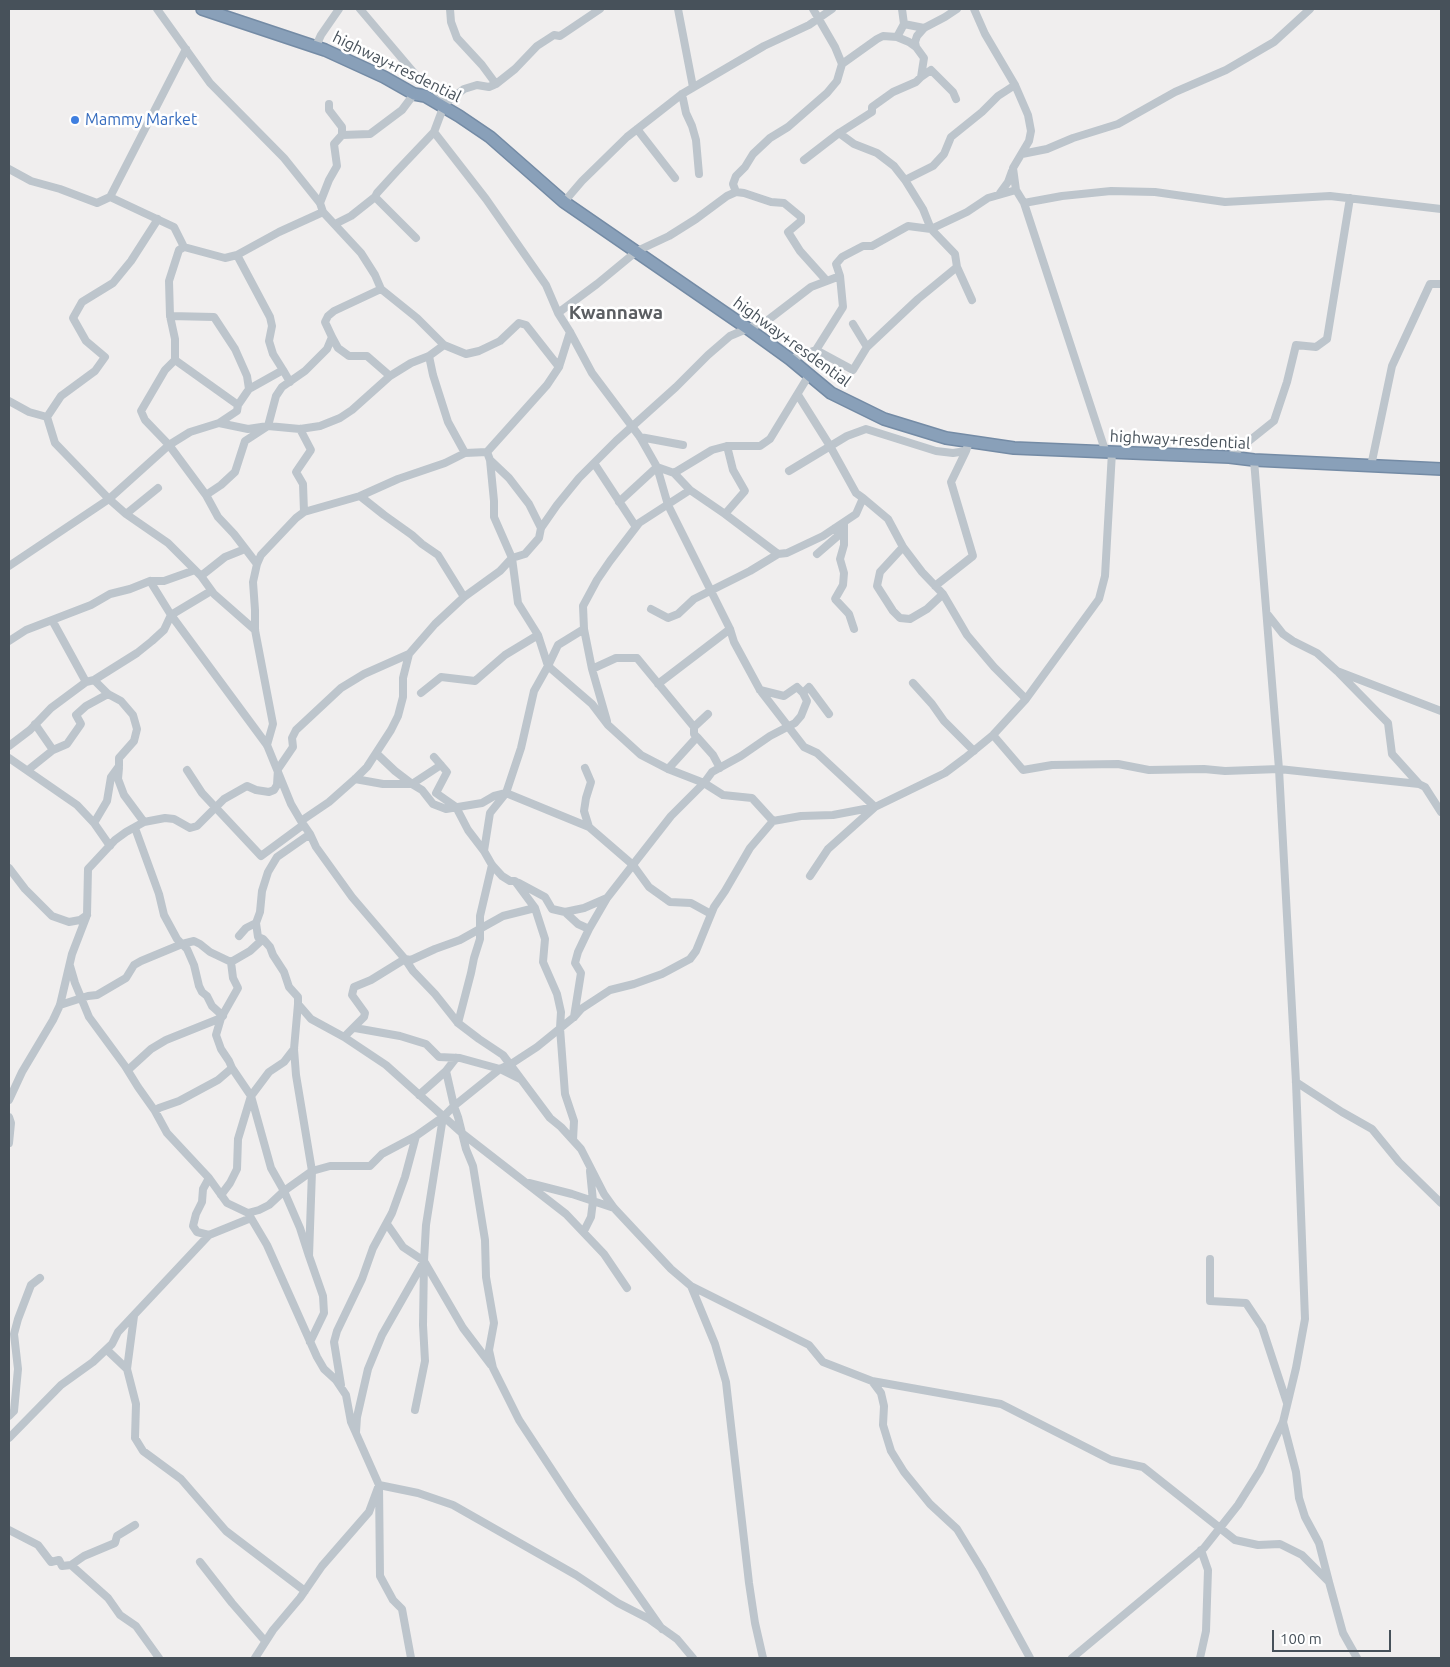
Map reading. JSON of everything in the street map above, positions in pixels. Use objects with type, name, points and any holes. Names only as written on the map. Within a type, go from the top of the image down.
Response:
[{"type":"highway","name":"highway+resdential","points":[[202,9],[316,46],[384,77],[414,94],[445,104],[490,137],[564,202],[748,328],[831,393],[884,419],[946,438],[967,447],[1229,457],[1254,460],[1441,469]]},
{"type":"street","points":[[157,9],[210,83],[284,158],[320,203],[323,212],[361,253],[375,275],[381,289],[416,318],[444,345],[466,354],[479,351],[500,341],[519,323],[526,326],[559,367]]},
{"type":"street","points":[[316,46],[321,35],[339,9]]},
{"type":"street","points":[[360,9],[415,74],[445,104]]},
{"type":"street","points":[[450,9],[451,22],[457,38],[482,65],[496,84]]},
{"type":"street","points":[[335,224],[351,216],[374,197],[434,132],[445,104],[464,89],[477,85],[489,87],[496,84],[515,69],[537,46],[554,36],[560,36],[600,9]]},
{"type":"street","points":[[678,9],[693,87]]},
{"type":"street","points":[[813,9],[842,64]]},
{"type":"street","points":[[564,202],[582,181],[637,129],[682,94],[764,46],[803,28],[832,9]]},
{"type":"street","points":[[896,37],[904,24],[902,9]]},
{"type":"street","points":[[916,47],[917,36],[924,28],[957,9]]},
{"type":"street","points":[[974,9],[985,34],[1015,84],[1028,115],[1031,131],[1029,141],[1000,194]]},
{"type":"street","points":[[1022,154],[1047,149],[1073,138],[1118,124],[1175,92],[1226,70],[1274,42],[1310,9]]},
{"type":"street","points":[[904,24],[924,28]]},
{"type":"street","points":[[736,192],[733,184],[736,176],[745,167],[753,154],[770,138],[788,127],[827,93],[838,81],[842,64],[876,38],[883,36],[896,37],[916,47],[924,58],[921,77]]},
{"type":"street","points":[[9,169],[31,181],[60,189],[97,204],[110,197],[186,49]]},
{"type":"street","points":[[804,160],[839,133],[872,112],[872,106],[893,92],[916,82],[931,70],[953,92],[956,100]]},
{"type":"street","points":[[904,180],[932,166],[944,154],[951,137],[982,112],[998,96],[1015,84]]},
{"type":"street","points":[[342,135],[370,134],[402,110],[414,94]]},
{"type":"street","points":[[682,94],[686,113],[696,140],[699,174]]},
{"type":"street","points":[[320,203],[337,166],[334,144],[342,135],[342,127],[330,110],[329,104]]},
{"type":"street","points":[[637,129],[675,178]]},
{"type":"street","points":[[434,132],[486,199],[546,285],[558,313],[592,373],[640,437],[657,467],[668,506],[730,628],[734,642],[760,690],[804,747],[817,753],[875,807]]},
{"type":"street","points":[[839,133],[854,144],[877,153],[894,166],[923,209],[931,229],[955,254],[957,267],[972,300]]},
{"type":"street","points":[[9,1438],[61,1385],[93,1362],[112,1344],[118,1332],[209,1235],[269,1205],[284,1191],[312,1171],[330,1166],[370,1166],[382,1154],[416,1136],[442,1117],[500,1069],[537,1046],[582,1009],[610,990],[662,974],[690,960],[696,951],[711,914],[750,848],[773,820],[801,816],[833,815],[875,807],[945,773],[993,735],[1026,699],[1099,598],[1105,576],[1109,452],[1024,203],[1016,190],[1013,168]]},
{"type":"street","points":[[790,359],[816,350],[843,307],[840,276],[836,264],[842,257],[863,246],[872,246],[908,226],[931,229],[968,212],[980,202],[1016,190]]},
{"type":"street","points":[[1024,203],[1111,190],[1155,192],[1226,202],[1330,196],[1441,209]]},
{"type":"street","points":[[558,313],[604,279],[637,251],[669,236],[727,196],[736,192],[772,202],[784,203],[801,217],[801,221],[788,232],[800,251],[826,280]]},
{"type":"street","points":[[110,197],[174,227],[184,247]]},
{"type":"street","points":[[374,197],[416,238]]},
{"type":"street","points":[[1229,457],[1274,421],[1287,382],[1296,345],[1316,347],[1327,339],[1350,198]]},
{"type":"street","points":[[257,564],[218,517],[206,494],[169,444],[145,420],[141,411],[165,370],[175,360],[175,339],[170,316],[169,281],[179,250],[184,247],[225,258],[237,255],[279,232],[323,212]]},
{"type":"street","points":[[47,417],[61,396],[95,371],[105,357],[86,341],[73,318],[82,302],[113,283],[131,261],[158,219]]},
{"type":"street","points":[[237,255],[270,316],[272,326],[270,341],[273,354],[290,382]]},
{"type":"street","points":[[816,350],[853,370],[867,347],[918,298],[957,267]]},
{"type":"street","points":[[187,770],[202,792],[261,856],[329,802],[367,767],[398,716],[403,697],[403,678],[409,654],[434,624],[464,597],[500,571],[512,558],[524,554],[539,538],[542,528],[556,504],[594,463],[730,336],[768,320],[810,287],[840,276]]},
{"type":"street","points":[[1371,466],[1392,366],[1430,284],[1441,284]]},
{"type":"street","points":[[381,289],[334,311],[328,316],[326,322],[338,348],[349,356],[367,356],[390,376]]},
{"type":"street","points":[[170,316],[214,317],[235,349],[247,376],[249,389]]},
{"type":"street","points":[[853,324],[867,347]]},
{"type":"street","points":[[570,332],[559,367],[548,385],[488,456],[494,518],[512,558],[518,603],[538,635],[548,666],[592,704],[608,725],[641,754],[668,769],[704,783],[723,795],[752,798],[773,820]]},
{"type":"street","points":[[206,494],[235,472],[244,441],[268,426],[276,396],[282,387],[304,371],[326,349],[332,337]]},
{"type":"street","points":[[219,423],[248,429],[268,426],[300,429],[320,426],[340,418],[352,410],[390,376],[411,363],[429,356],[444,345]]},
{"type":"street","points":[[429,356],[448,422],[465,453]]},
{"type":"street","points":[[175,360],[238,405]]},
{"type":"street","points":[[9,566],[108,499],[169,444],[190,432],[219,423],[237,411],[238,405],[249,389],[283,370]]},
{"type":"street","points":[[674,473],[712,450],[727,446],[760,446],[770,440],[809,376]]},
{"type":"street","points":[[798,395],[830,446],[856,494],[888,519],[903,547],[922,572],[943,594],[967,635],[994,668],[1026,699]]},
{"type":"street","points":[[9,401],[29,412],[47,417]]},
{"type":"street","points":[[47,417],[55,443],[108,499],[168,544],[201,576],[211,591],[255,630]]},
{"type":"street","points":[[300,429],[311,450],[296,472],[303,484],[304,512]]},
{"type":"street","points":[[789,471],[847,436],[866,429],[936,451],[954,453],[967,447]]},
{"type":"street","points":[[640,437],[683,445]]},
{"type":"street","points":[[725,514],[745,491],[734,470],[727,446]]},
{"type":"street","points":[[935,586],[973,556],[951,482],[967,447]]},
{"type":"street","points":[[267,745],[273,724],[255,630],[253,582],[261,555],[296,518],[304,512],[360,496],[398,479],[445,463],[465,453],[488,456],[509,478],[529,504],[542,528]]},
{"type":"street","points":[[1072,1658],[1201,1550],[1238,1504],[1260,1470],[1283,1422],[1305,1319],[1296,1082],[1279,769],[1254,460]]},
{"type":"street","points":[[594,463],[636,527]]},
{"type":"street","points":[[657,467],[674,473],[690,490],[778,554]]},
{"type":"street","points":[[619,502],[657,467]]},
{"type":"street","points":[[126,514],[158,488]]},
{"type":"street","points":[[608,725],[592,669],[584,629],[583,606],[597,580],[639,523],[690,490]]},
{"type":"street","points":[[360,496],[438,555],[464,597]]},
{"type":"street","points":[[652,609],[668,618],[678,614],[694,599],[778,554],[787,553],[807,544],[835,528],[856,514],[863,498]]},
{"type":"street","points":[[844,522],[844,545],[840,559],[844,573],[843,586],[835,599],[849,614],[854,629]]},
{"type":"street","points":[[817,554],[839,535],[835,528]]},
{"type":"street","points":[[903,547],[880,572],[877,586],[893,611],[900,618],[910,619],[927,609],[943,594]]},
{"type":"street","points":[[201,576],[226,557],[245,549]]},
{"type":"street","points":[[9,642],[26,630],[91,605],[110,594],[150,581],[164,581],[195,570]]},
{"type":"street","points":[[150,581],[171,615],[267,745],[286,794],[316,847],[343,886],[458,1023],[503,1055],[550,1118],[581,1149],[614,1208],[671,1270],[691,1286],[809,1345],[823,1362],[872,1380],[1001,1404],[1111,1460],[1143,1467],[1235,1540],[1258,1545],[1280,1544],[1302,1555],[1329,1582]]},
{"type":"street","points":[[9,746],[30,730],[51,708],[90,681],[137,653],[152,641],[164,630],[171,615],[211,591]]},
{"type":"street","points":[[1267,614],[1292,642],[1317,653],[1337,671],[1388,723],[1392,754],[1419,784]]},
{"type":"street","points":[[52,620],[90,681],[121,701],[133,715],[137,728],[134,742],[119,758],[118,779],[124,795],[144,822]]},
{"type":"street","points":[[658,684],[730,628]]},
{"type":"street","points":[[484,851],[490,813],[506,793],[521,748],[534,692],[558,645],[584,629]]},
{"type":"street","points":[[421,693],[441,676],[475,681],[505,655],[538,635]]},
{"type":"street","points":[[9,1100],[22,1072],[60,1005],[80,929],[87,915],[88,870],[121,835],[144,822],[165,818],[174,819],[190,828],[202,823],[216,807],[236,791],[247,786],[269,792],[274,790],[277,785],[278,770],[293,747],[292,738],[296,730],[341,688],[364,674],[409,654]]},
{"type":"street","points":[[592,669],[616,658],[637,658],[694,728],[694,734],[713,755],[720,768]]},
{"type":"street","points":[[1337,671],[1441,711]]},
{"type":"street","points":[[913,683],[944,721],[974,751]]},
{"type":"street","points":[[574,1017],[581,973],[575,963],[589,928],[606,898],[670,816],[704,783],[712,772],[741,756],[770,736],[789,727],[801,716],[806,702],[803,693],[797,686],[784,696],[760,690]]},
{"type":"street","points":[[803,693],[809,687],[829,714]]},
{"type":"street","points":[[28,770],[53,750],[67,744],[81,724],[76,715],[86,706],[108,694]]},
{"type":"street","points":[[694,728],[708,714]]},
{"type":"street","points":[[36,724],[53,750]]},
{"type":"street","points":[[993,735],[1023,770],[1052,765],[1118,764],[1149,770],[1204,769],[1225,771],[1279,769],[1419,784],[1425,787],[1441,812]]},
{"type":"street","points":[[668,769],[697,737]]},
{"type":"street","points":[[376,753],[412,784],[422,790],[433,804],[446,809],[482,803],[494,796],[506,793],[589,827],[633,865],[649,887],[670,902],[691,903],[711,914]]},
{"type":"street","points":[[434,757],[448,772],[436,793],[456,807],[468,830],[492,865],[502,876],[545,897],[552,909],[565,912],[584,908],[606,898]]},
{"type":"street","points":[[9,758],[69,798],[94,823],[110,846]]},
{"type":"street","points":[[355,779],[384,784],[412,784],[441,765]]},
{"type":"street","points":[[94,823],[107,801],[111,778],[119,766]]},
{"type":"street","points":[[585,768],[591,782],[584,811],[589,827]]},
{"type":"street","points":[[810,876],[828,849],[875,807]]},
{"type":"street","points":[[135,828],[159,894],[164,915],[177,939],[187,949],[202,992],[222,1017]]},
{"type":"street","points":[[309,1256],[312,1171],[296,1076],[294,1049],[298,997],[289,987],[284,972],[270,947],[263,939],[258,937],[256,923],[268,872],[277,857],[310,834]]},
{"type":"street","points":[[458,1023],[480,939],[480,916],[492,865]]},
{"type":"street","points":[[9,868],[25,889],[52,916],[69,922],[80,920],[87,915]]},
{"type":"street","points":[[515,881],[535,908],[545,939],[543,962],[558,997],[562,1012],[560,1028],[565,1094],[574,1121],[574,1140]]},
{"type":"street","points":[[344,1037],[355,1028],[365,1013],[352,995],[354,987],[371,980],[405,959],[411,960],[460,940],[503,916],[535,908]]},
{"type":"street","points":[[565,912],[578,924],[589,928]]},
{"type":"street","points":[[239,936],[246,928],[256,923]]},
{"type":"street","points":[[231,962],[250,951],[263,939]]},
{"type":"street","points":[[60,1005],[97,995],[126,978],[134,965],[141,960],[182,944],[194,941],[210,952],[231,962]]},
{"type":"street","points":[[231,962],[233,978],[238,988],[222,1017],[216,1035],[221,1049],[251,1096],[271,1168],[284,1191],[300,1228],[323,1296],[324,1313],[310,1342]]},
{"type":"street","points":[[70,965],[89,1017],[128,1070],[167,1133],[209,1178],[227,1203],[249,1215],[267,1245],[310,1342],[324,1368],[336,1380],[346,1395],[351,1422],[379,1485],[380,1576],[393,1600],[402,1609],[410,1658]]},
{"type":"street","points":[[298,1004],[311,1019],[344,1037],[386,1065],[442,1117],[566,1214],[604,1254],[627,1288]]},
{"type":"street","points":[[128,1070],[151,1049],[166,1040],[222,1017]]},
{"type":"street","points":[[355,1028],[400,1036],[426,1044],[439,1056],[456,1058],[500,1069],[522,1080]]},
{"type":"street","points":[[221,1195],[237,1169],[238,1139],[251,1096],[269,1072],[284,1062],[294,1049]]},
{"type":"street","points":[[419,1095],[446,1071],[456,1058]]},
{"type":"street","points":[[155,1111],[179,1101],[218,1080],[232,1068]]},
{"type":"street","points":[[446,1071],[466,1149],[474,1166],[485,1240],[486,1277],[494,1323],[489,1350],[494,1368],[519,1420],[571,1500],[662,1628]]},
{"type":"street","points":[[1296,1082],[1372,1129],[1399,1162],[1441,1203]]},
{"type":"street","points":[[9,1117],[11,1123],[9,1143]]},
{"type":"street","points":[[415,1410],[425,1361],[423,1324],[426,1225],[442,1117]]},
{"type":"street","points":[[342,1390],[334,1342],[342,1320],[352,1303],[362,1279],[373,1248],[387,1224],[405,1177],[416,1136]]},
{"type":"street","points":[[584,1231],[591,1217],[593,1201],[590,1166]]},
{"type":"street","points":[[209,1178],[203,1189],[202,1202],[193,1226],[197,1232],[209,1235]]},
{"type":"street","points":[[526,1182],[614,1208]]},
{"type":"street","points":[[387,1224],[403,1246],[424,1261],[463,1328],[494,1368]]},
{"type":"street","points":[[1210,1259],[1210,1301],[1246,1303],[1262,1327],[1287,1403]]},
{"type":"street","points":[[356,1434],[357,1417],[368,1369],[382,1335],[424,1261]]},
{"type":"street","points":[[9,1416],[14,1411],[18,1369],[14,1334],[31,1285],[40,1278]]},
{"type":"street","points":[[691,1286],[715,1344],[726,1382],[748,1583],[763,1658]]},
{"type":"street","points":[[134,1316],[127,1369],[136,1404],[135,1438],[143,1451],[181,1479],[226,1531],[305,1591]]},
{"type":"street","points":[[106,1350],[127,1369]]},
{"type":"street","points":[[872,1380],[881,1393],[884,1406],[883,1425],[891,1451],[904,1472],[930,1504],[957,1529],[982,1570],[1030,1658]]},
{"type":"street","points":[[1283,1422],[1296,1472],[1299,1498],[1305,1517],[1319,1543],[1343,1632],[1357,1658]]},
{"type":"street","points":[[379,1485],[418,1492],[453,1505],[561,1566],[618,1603],[649,1619],[676,1639],[693,1658]]},
{"type":"street","points":[[255,1658],[273,1630],[305,1591],[322,1566],[370,1512],[379,1485]]},
{"type":"street","points":[[9,1530],[38,1545],[51,1562],[59,1560],[62,1566],[71,1565],[84,1556],[115,1543],[117,1536],[135,1525]]},
{"type":"street","points":[[1200,1658],[1206,1631],[1208,1570],[1201,1550]]},
{"type":"street","points":[[200,1562],[232,1603],[266,1641]]},
{"type":"street","points":[[71,1565],[108,1598],[120,1615],[136,1626],[159,1658]]},
{"type":"place","name":"Mammy Market","points":[[75,120]]},
{"type":"district","name":"Kwannawa","points":[[616,313]]}]
